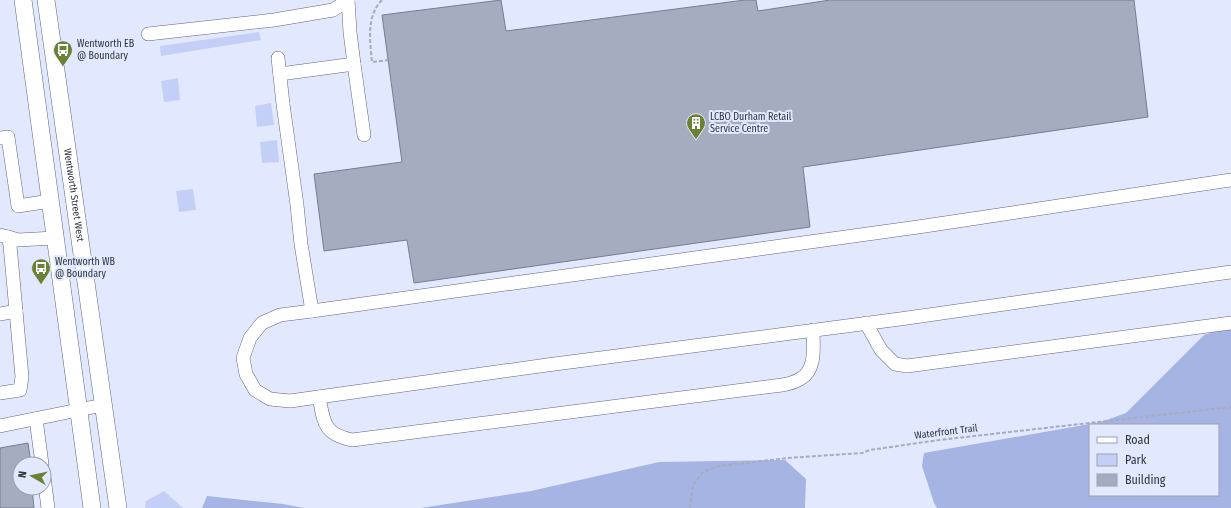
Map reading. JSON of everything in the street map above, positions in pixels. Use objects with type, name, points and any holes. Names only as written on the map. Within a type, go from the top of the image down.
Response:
[{"type":"main road","points":[[23,0],[92,508]]},
{"type":"main road","name":"Wentworth Street West","points":[[46,0],[118,508]]},
{"type":"lane","points":[[148,34],[274,20],[333,10],[348,0]]},
{"type":"lane","points":[[348,0],[350,32],[364,135]]},
{"type":"lane","points":[[278,58],[301,244],[312,311]]},
{"type":"lane","points":[[280,74],[354,64]]},
{"type":"lane","points":[[0,138],[8,137],[18,206],[50,201]]},
{"type":"lane","points":[[1231,180],[918,227],[280,315],[262,323],[250,338],[243,358],[246,374],[255,390],[270,399],[290,401],[1231,272]]},
{"type":"lane","points":[[0,394],[20,390],[22,376],[16,311],[4,236],[18,240],[55,238]]},
{"type":"lane","points":[[0,314],[16,311]]},
{"type":"lane","points":[[866,323],[881,350],[895,364],[907,366],[1231,322]]},
{"type":"lane","points":[[319,397],[322,417],[327,429],[340,438],[352,440],[782,386],[800,380],[808,373],[812,364],[813,330]]},
{"type":"lane","points":[[0,426],[36,420],[103,405]]},
{"type":"lane","points":[[36,420],[41,456]]},
{"type":"lane","points":[[46,496],[48,508]]},
{"type":"path","points":[[382,0],[377,5],[371,21],[370,43],[372,62],[388,60]]},
{"type":"path","name":"Waterfront Trail","points":[[690,508],[693,485],[704,472],[719,466],[788,458],[862,453],[870,450],[939,440],[1231,407]]},
{"type":"green space","points":[[259,32],[261,40],[161,56],[160,46]]},
{"type":"green space","points":[[178,78],[180,100],[164,102],[161,81]]},
{"type":"green space","points":[[271,103],[274,125],[257,127],[255,106]]},
{"type":"green space","points":[[277,140],[279,162],[262,163],[260,142]]},
{"type":"green space","points":[[193,189],[196,210],[179,212],[176,191]]},
{"type":"green space","points":[[164,491],[183,508],[145,508],[146,501]]},
{"type":"shaded area","points":[[1231,326],[1231,508],[937,508],[934,503],[922,466],[924,453],[1089,424],[1089,496],[1219,496],[1219,424],[1090,424],[1101,422],[1126,413],[1204,335]]},
{"type":"shaded area","points":[[785,460],[806,479],[805,508],[421,508],[531,491],[659,462]]},
{"type":"shaded area","points":[[207,496],[283,504],[304,508],[202,508]]},
{"type":"building","name":"LCBO Durham Retail Service Centre","points":[[501,0],[506,31],[745,0],[756,0],[758,11],[830,0],[1134,0],[1148,117],[803,167],[810,227],[414,283],[407,240],[324,251],[314,174],[402,162],[382,15]]},
{"type":"building","points":[[28,443],[30,456],[12,456],[12,496],[33,496],[34,508],[0,508],[0,448]]},
{"type":"place","name":"Wentworth EB @ Boundary","points":[[63,67]]},
{"type":"place","name":"LCBO Durham Retail Service Centre","points":[[696,140]]},
{"type":"place","name":"Wentworth WB @ Boundary","points":[[41,285]]}]
